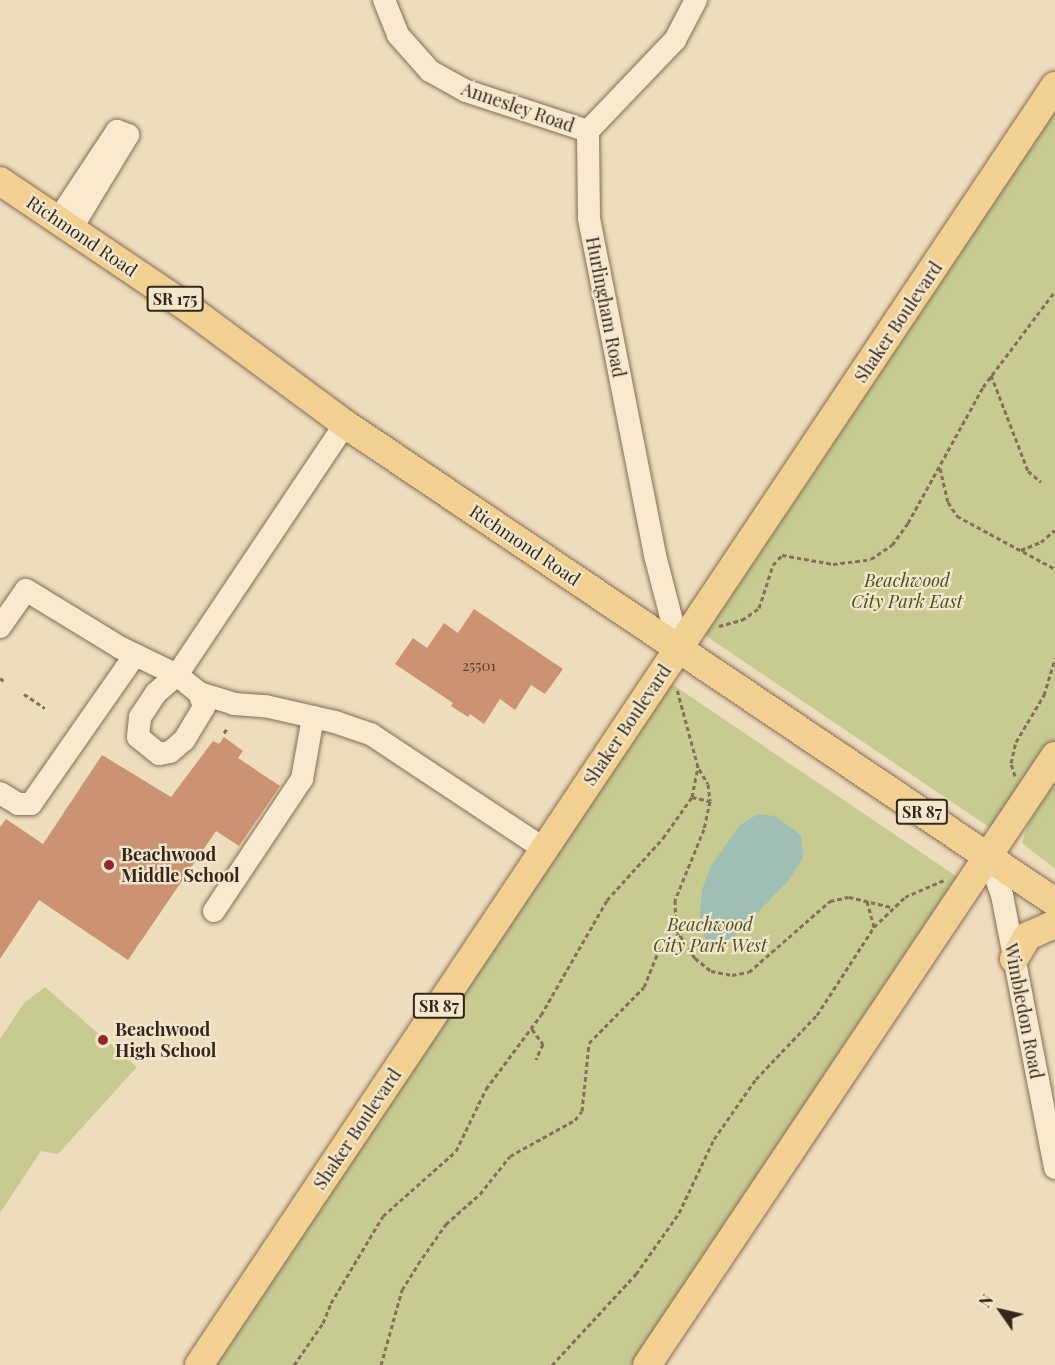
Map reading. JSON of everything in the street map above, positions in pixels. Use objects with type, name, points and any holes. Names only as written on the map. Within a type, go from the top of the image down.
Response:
[{"type":"main road","name":"Shaker Boulevard","points":[[199,1365],[1055,86]]},
{"type":"main road","name":"Richmond Road","points":[[0,181],[191,310],[345,424],[1055,902]]},
{"type":"main road","points":[[647,1365],[1055,756]]},
{"type":"main road","points":[[1014,959],[1028,936],[1055,924]]},
{"type":"street","name":"Annesley Road","points":[[384,0],[398,35],[430,70],[466,91],[588,131]]},
{"type":"street","points":[[588,131],[675,40],[696,0]]},
{"type":"street","name":"Hurlingham Road","points":[[588,131],[590,218],[656,561],[679,648]]},
{"type":"street","points":[[199,693],[204,708],[184,740],[170,752],[159,754],[147,747],[138,737],[140,717],[156,693],[177,675],[345,424]]},
{"type":"street","points":[[0,627],[26,590],[135,655],[177,675],[199,693],[234,704],[265,706],[313,717],[372,735],[544,849]]},
{"type":"street","points":[[0,793],[18,804],[31,804],[135,655]]},
{"type":"street","points":[[214,911],[302,778],[313,717]]},
{"type":"street","name":"Wimbledon Road","points":[[988,856],[1002,896],[1055,1168]]},
{"type":"path","points":[[712,631],[755,612],[764,600],[773,565],[782,555],[833,564],[871,559],[885,552],[908,523],[991,375],[1055,291]]},
{"type":"path","points":[[991,375],[1028,471],[1041,482]]},
{"type":"path","points":[[939,466],[948,502],[957,516],[1055,569]]},
{"type":"path","points":[[1021,550],[1041,542],[1055,530]]},
{"type":"path","points":[[1014,784],[1011,763],[1016,742],[1044,695],[1055,658]]},
{"type":"path","points":[[0,678],[4,681]]},
{"type":"path","points":[[675,684],[698,767],[708,784],[710,801],[704,829],[675,900],[679,934],[695,958],[711,971],[732,975],[749,972],[830,901],[849,897],[891,907]]},
{"type":"path","points":[[24,694],[45,708]]},
{"type":"path","points":[[224,733],[228,727]]},
{"type":"path","points":[[294,1365],[323,1323],[331,1303],[383,1215],[456,1151],[486,1089],[532,1029],[607,900],[663,838],[692,797],[698,767]]},
{"type":"path","points":[[692,797],[710,801]]},
{"type":"path","points":[[552,1365],[636,1274],[679,1213],[714,1139],[756,1079],[817,1015],[874,927],[891,907],[904,897],[946,879]]},
{"type":"path","points":[[867,901],[874,927]]},
{"type":"path","points":[[381,1365],[402,1290],[418,1264],[446,1224],[480,1194],[510,1156],[575,1120],[582,1111],[589,1043],[644,987],[659,950],[679,934]]},
{"type":"path","points":[[532,1029],[543,1044],[536,1059]]},
{"type":"green space","name":"Beachwood City Park East","points":[[1055,103],[1055,746],[992,829],[703,634]]},
{"type":"green space","name":"Beachwood City Park West","points":[[660,676],[962,880],[647,1365],[199,1365]]},
{"type":"green space","points":[[1055,782],[1055,869],[1022,843],[1029,821]]},
{"type":"green space","points":[[45,987],[137,1067],[58,1154],[41,1151],[0,1213],[0,1039],[24,1003]]},
{"type":"water","points":[[758,814],[775,816],[801,835],[803,858],[788,881],[735,936],[717,945],[706,941],[699,923],[702,890],[711,866],[740,825]]},
{"type":"building","points":[[474,609],[563,669],[545,694],[531,685],[515,710],[500,699],[484,724],[470,714],[468,717],[451,706],[453,703],[395,664],[413,638],[427,648],[444,623],[458,633]]},
{"type":"building","name":"Beachwood Middle School","points":[[224,737],[243,751],[238,758],[280,786],[239,846],[216,831],[128,960],[39,900],[0,959],[0,827],[6,819],[43,844],[102,755],[171,797],[213,741],[219,744]]},
{"type":"place","name":"Beachwood Middle School","points":[[109,865]]},
{"type":"place","name":"Beachwood High School","points":[[103,1040]]}]
